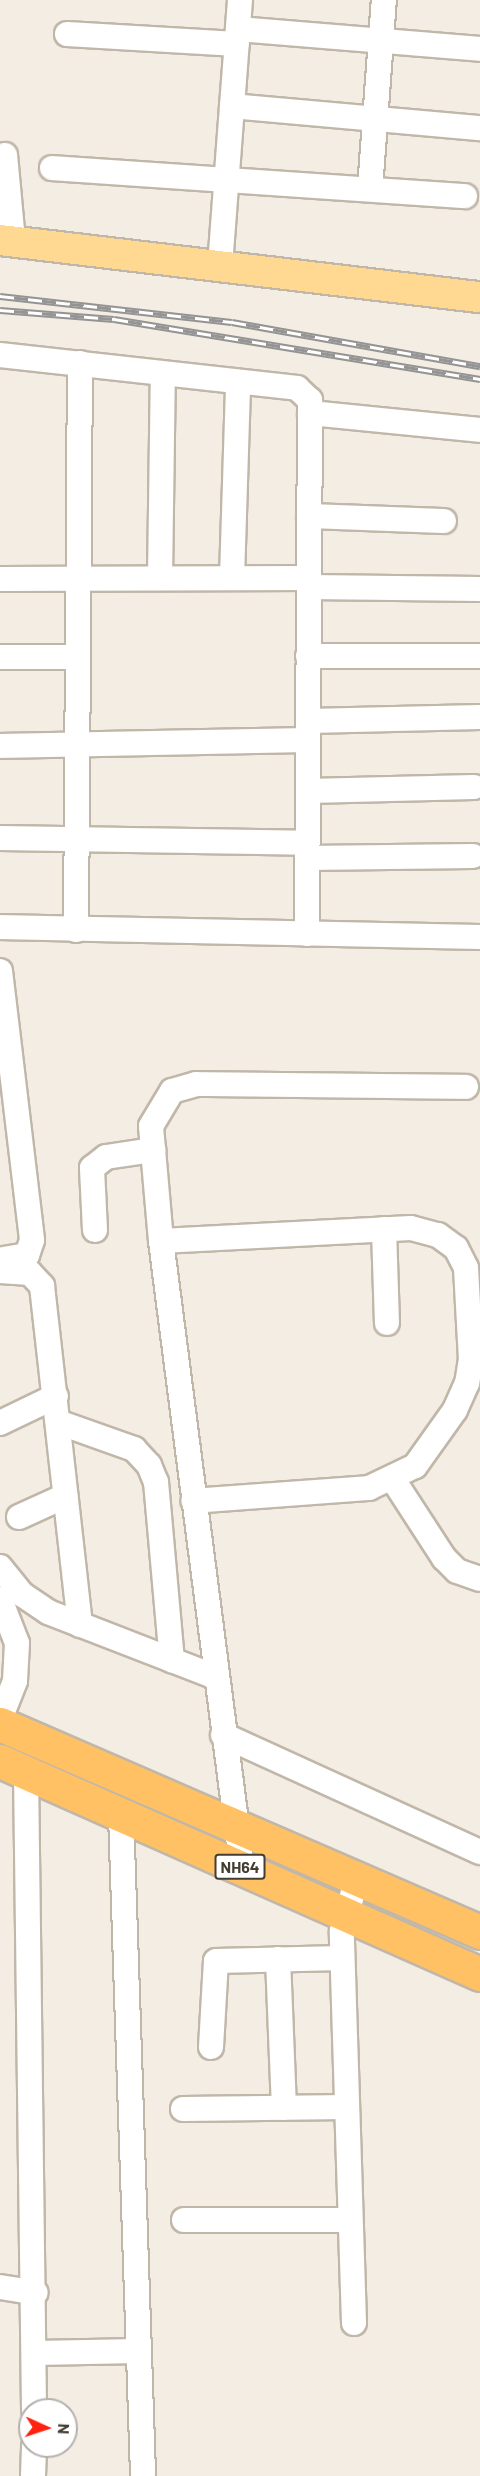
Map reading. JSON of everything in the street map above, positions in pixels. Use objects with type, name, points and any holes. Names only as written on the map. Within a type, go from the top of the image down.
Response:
[{"type":"highway","name":"NH64","points":[[2,1730],[357,1878],[480,1932]]},
{"type":"highway","name":"NH64","points":[[13,1767],[480,1974]]},
{"type":"main road","points":[[7,241],[220,266],[478,292]]},
{"type":"street","points":[[220,266],[240,0]]},
{"type":"street","points":[[370,189],[384,0]]},
{"type":"street","points":[[67,34],[381,42],[480,49]]},
{"type":"street","points":[[232,106],[480,128]]},
{"type":"street","points":[[5,155],[7,241]]},
{"type":"street","points":[[52,168],[465,196]]},
{"type":"street","points":[[0,355],[80,363],[163,375],[297,388],[310,400],[307,934]]},
{"type":"street","points":[[76,930],[76,579],[80,363]]},
{"type":"street","points":[[159,578],[163,375]]},
{"type":"street","points":[[232,578],[238,382]]},
{"type":"street","points":[[310,413],[480,430]]},
{"type":"street","points":[[309,516],[444,521]]},
{"type":"street","points":[[0,579],[232,578],[480,589]]},
{"type":"street","points":[[308,656],[480,656]]},
{"type":"street","points":[[0,657],[76,657]]},
{"type":"street","points":[[0,746],[76,745],[308,731],[480,717]]},
{"type":"street","points":[[308,791],[474,787]]},
{"type":"street","points":[[0,838],[473,856]]},
{"type":"street","points":[[0,927],[480,937]]},
{"type":"street","points":[[0,971],[32,1240],[27,1256],[0,1260]]},
{"type":"street","points":[[242,1868],[234,1827],[160,1241],[151,1126],[157,1109],[172,1091],[196,1084],[466,1087]]},
{"type":"street","points":[[95,1230],[92,1168],[106,1157],[153,1150]]},
{"type":"street","points":[[160,1241],[384,1230],[438,1234],[456,1248],[466,1268],[471,1359],[455,1410],[415,1466],[394,1481],[369,1488],[193,1501]]},
{"type":"street","points":[[384,1230],[387,1323]]},
{"type":"street","points":[[0,1271],[30,1273],[42,1286],[80,1625]]},
{"type":"street","points":[[0,1423],[56,1396]]},
{"type":"street","points":[[58,1422],[134,1449],[149,1465],[156,1482],[172,1660]]},
{"type":"street","points":[[394,1481],[444,1558],[457,1571],[480,1579]]},
{"type":"street","points":[[19,1517],[65,1496]]},
{"type":"street","points":[[0,1567],[23,1595],[80,1625],[216,1677]]},
{"type":"street","points":[[0,1599],[17,1643],[15,1681],[2,1730]]},
{"type":"street","points":[[223,1735],[480,1852]]},
{"type":"street","points":[[13,1767],[36,2293],[34,2398]]},
{"type":"street","points":[[122,1814],[143,2475]]},
{"type":"street","points":[[354,2323],[342,1958],[343,1912],[357,1878]]},
{"type":"street","points":[[210,2047],[216,1961],[342,1958]]},
{"type":"street","points":[[278,1959],[284,2108]]},
{"type":"street","points":[[183,2109],[347,2107]]},
{"type":"street","points":[[184,2220],[351,2220]]},
{"type":"street","points":[[0,2287],[36,2293]]},
{"type":"street","points":[[35,2353],[139,2351]]},
{"type":"street","points":[[33,2476],[34,2458]]},
{"type":"railway","points":[[0,296],[232,322],[480,366]]},
{"type":"railway","points":[[0,310],[114,319],[480,379]]}]
